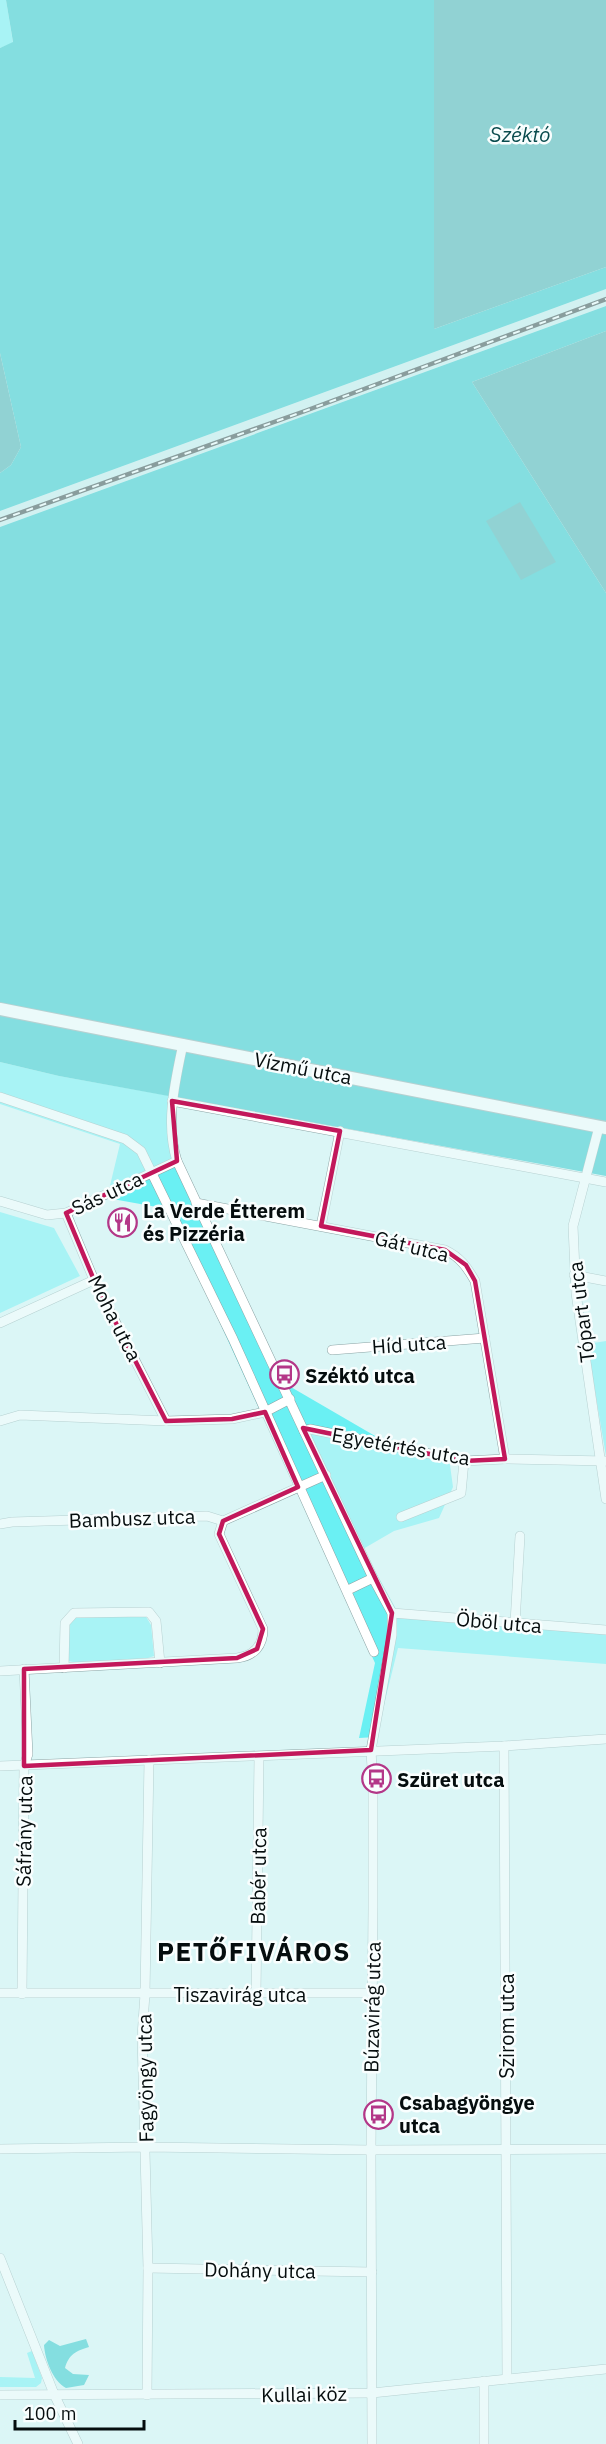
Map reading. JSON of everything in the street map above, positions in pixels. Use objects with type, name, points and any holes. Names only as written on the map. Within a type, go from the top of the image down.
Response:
[{"type":"main road","name":"Vízmű utca","points":[[0,1009],[602,1127]]},
{"type":"street","points":[[183,1044],[172,1101],[172,1138],[177,1161],[373,1578],[392,1613],[392,1635],[370,1750]]},
{"type":"street","points":[[0,1097],[130,1141],[141,1151],[214,1299],[298,1487],[348,1590],[374,1652]]},
{"type":"street","points":[[172,1101],[606,1182]]},
{"type":"street","name":"Tópart utca","points":[[602,1127],[584,1179],[573,1226],[574,1275],[603,1460],[606,1499]]},
{"type":"street","points":[[321,1226],[340,1131]]},
{"type":"street","name":"Sás utca","points":[[0,1201],[47,1215],[66,1213],[177,1161]]},
{"type":"street","name":"Gát utca","points":[[196,1203],[445,1250],[455,1254],[466,1265],[476,1281],[505,1459]]},
{"type":"street","name":"Moha utca","points":[[66,1213],[94,1280],[166,1421]]},
{"type":"street","points":[[574,1275],[606,1281]]},
{"type":"street","points":[[0,1323],[94,1280]]},
{"type":"street","name":"Híd utca","points":[[332,1350],[485,1338]]},
{"type":"street","points":[[0,1421],[20,1415],[166,1421],[232,1419],[266,1412],[290,1399]]},
{"type":"street","name":"Egyetértés utca","points":[[304,1431],[310,1429],[464,1461],[603,1460]]},
{"type":"street","points":[[401,1517],[461,1493],[464,1461]]},
{"type":"street","name":"Bambusz utca","points":[[0,1524],[207,1516],[224,1521],[326,1475]]},
{"type":"street","points":[[0,1671],[243,1658],[254,1653],[262,1642],[263,1629],[219,1534],[224,1521]]},
{"type":"street","points":[[515,1623],[520,1536]]},
{"type":"street","points":[[348,1590],[373,1578]]},
{"type":"street","points":[[64,1668],[65,1623],[74,1613],[149,1612],[156,1621],[160,1663]]},
{"type":"street","name":"Öböl utca","points":[[392,1613],[606,1630]]},
{"type":"street","name":"Sáfrány utca","points":[[22,1994],[24,1766],[27,1754],[24,1669]]},
{"type":"street","points":[[0,1766],[259,1757],[606,1739]]},
{"type":"street","name":"Szirom utca","points":[[504,1746],[507,2379]]},
{"type":"street","name":"Búzavirág utca","points":[[370,1750],[373,1787],[372,2444]]},
{"type":"street","name":"Babér utca","points":[[256,1995],[259,1757]]},
{"type":"street","name":"Fagyöngy utca","points":[[147,2395],[148,2268],[142,2036],[145,1994],[149,1760]]},
{"type":"street","name":"Tiszavirág utca","points":[[0,1994],[372,1993]]},
{"type":"street","points":[[0,2149],[146,2147],[371,2150],[606,2149]]},
{"type":"street","points":[[0,2258],[54,2394],[78,2444]]},
{"type":"street","name":"Dohány utca","points":[[148,2268],[372,2272]]},
{"type":"street","name":"Kullai köz","points":[[0,2395],[372,2393],[606,2369]]},
{"type":"street","points":[[484,2381],[484,2444]]},
{"type":"highlighted area","points":[[172,1101],[340,1131],[321,1226],[445,1250],[466,1265],[475,1281],[505,1459],[464,1461],[303,1428],[392,1613],[371,1750],[24,1766],[24,1669],[237,1658],[257,1649],[263,1629],[219,1534],[223,1521],[298,1487],[265,1412],[232,1419],[166,1421],[94,1280],[66,1213],[177,1161]]},
{"type":"shaded area","points":[[0,0],[6,0],[13,43],[0,48]]},
{"type":"shaded area","points":[[6,0],[434,0],[434,329],[606,267],[606,289],[0,511],[0,473],[11,465],[21,447],[0,353],[0,48],[13,42]]},
{"type":"shaded area","points":[[606,289],[606,306],[0,527],[0,511]]},
{"type":"shaded area","points":[[606,306],[606,331],[472,382],[606,593],[606,1176],[59,1076],[0,1062],[0,527]]},
{"type":"shaded area","points":[[0,1062],[59,1076],[176,1097],[175,1134],[179,1157],[284,1383],[382,1440],[449,1458],[453,1487],[439,1518],[394,1531],[363,1549],[396,1609],[606,1627],[606,1664],[398,1648],[376,1737],[359,1738],[375,1663],[168,1209],[107,1198],[120,1144],[0,1104]]},
{"type":"shaded area","points":[[0,1212],[54,1228],[80,1276],[0,1313]]},
{"type":"shaded area","points":[[606,1341],[606,1456],[587,1344]]},
{"type":"shaded area","points":[[145,1615],[151,1625],[154,1656],[78,1663],[68,1661],[67,1626],[74,1618]]},
{"type":"shaded area","points":[[86,2339],[89,2347],[74,2354],[65,2368],[73,2374],[89,2375],[84,2385],[66,2388],[50,2370],[44,2345],[49,2340],[60,2346]]},
{"type":"shaded area","points":[[32,2351],[42,2378],[41,2383],[36,2387],[0,2387],[0,2377],[35,2378],[27,2353]]},
{"type":"water","name":"Széktó","points":[[434,0],[606,0],[606,267],[434,329]]},
{"type":"water","points":[[606,331],[606,593],[472,382]]},
{"type":"water","points":[[0,353],[21,447],[11,465],[0,473]]},
{"type":"water","points":[[520,502],[556,562],[521,580],[486,521]]},
{"type":"railway","points":[[0,520],[305,411],[606,299]]},
{"type":"place","name":"La Verde Étterem és Pizzéria","points":[[122,1222]]},
{"type":"place","name":"Széktó utca","points":[[284,1375]]},
{"type":"place","name":"Szüret utca","points":[[376,1779]]},
{"type":"place","name":"Csabagyöngye utca","points":[[378,2114]]},
{"type":"district","name":"PETŐFIVÁROS","points":[[254,1951]]}]
